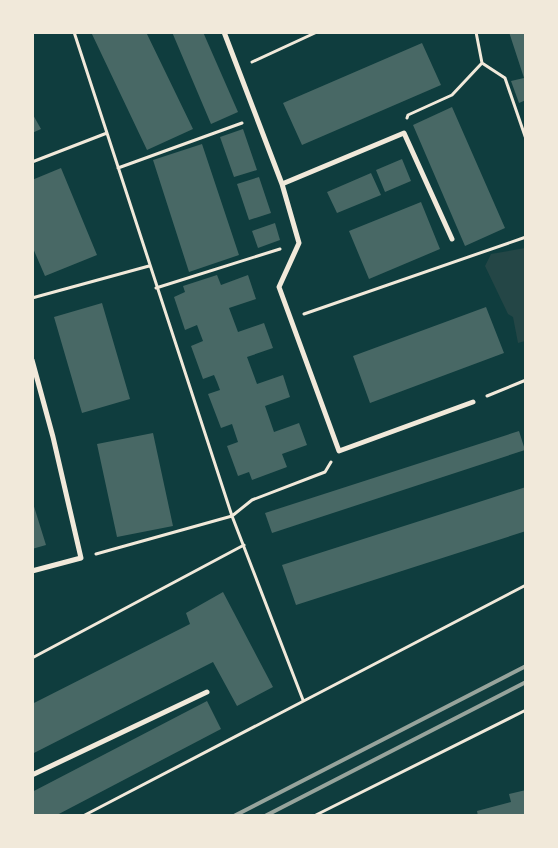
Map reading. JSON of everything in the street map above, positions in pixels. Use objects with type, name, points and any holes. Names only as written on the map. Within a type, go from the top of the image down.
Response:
[{"type":"street","points":[[224,32],[282,184],[299,243],[279,287],[339,451],[473,402]]},
{"type":"street","points":[[282,184],[404,133],[452,240]]},
{"type":"street","points":[[32,360],[53,437],[81,558],[32,571]]},
{"type":"street","points":[[32,775],[207,692]]},
{"type":"path","points":[[74,32],[232,516],[303,700]]},
{"type":"path","points":[[238,68],[317,32]]},
{"type":"path","points":[[476,32],[482,63],[504,78],[526,139]]},
{"type":"path","points":[[404,133],[408,115],[452,95],[482,63]]},
{"type":"path","points":[[118,168],[257,118]]},
{"type":"path","points":[[32,162],[107,133]]},
{"type":"path","points":[[290,318],[526,237]]},
{"type":"path","points":[[156,288],[299,243]]},
{"type":"path","points":[[32,298],[149,266]]},
{"type":"path","points":[[473,402],[526,380]]},
{"type":"path","points":[[81,558],[232,516],[252,500],[325,472],[339,451]]},
{"type":"path","points":[[32,658],[244,545]]},
{"type":"path","points":[[83,816],[526,585]]},
{"type":"path","points":[[314,816],[526,710]]},
{"type":"shaded area","points":[[525,248],[525,341],[518,343],[513,317],[508,314],[485,266],[491,254]]},
{"type":"building","points":[[91,32],[146,32],[193,129],[147,150]]},
{"type":"building","points":[[172,32],[203,32],[238,112],[211,124]]},
{"type":"building","points":[[509,32],[526,32],[526,100],[519,103],[511,81],[524,78]]},
{"type":"building","points":[[422,43],[441,85],[302,145],[283,103]]},
{"type":"building","points":[[452,107],[505,228],[465,246],[413,125]]},
{"type":"building","points":[[32,113],[41,129],[32,133]]},
{"type":"building","points":[[243,129],[257,170],[234,177],[220,137]]},
{"type":"building","points":[[202,144],[239,255],[189,272],[153,160]]},
{"type":"building","points":[[402,159],[411,181],[385,192],[376,170]]},
{"type":"building","points":[[61,168],[97,255],[45,276],[32,246],[32,180]]},
{"type":"building","points":[[371,173],[381,195],[337,213],[327,192]]},
{"type":"building","points":[[259,177],[271,213],[249,220],[237,184]]},
{"type":"building","points":[[421,202],[440,249],[369,279],[349,231]]},
{"type":"building","points":[[275,223],[280,240],[258,248],[252,231]]},
{"type":"building","points":[[217,275],[221,285],[248,275],[256,299],[229,308],[238,332],[264,323],[273,348],[247,357],[257,384],[283,375],[290,397],[265,406],[274,432],[299,423],[307,445],[282,454],[287,467],[252,480],[249,472],[238,476],[227,446],[238,442],[232,424],[221,428],[208,394],[220,390],[214,375],[203,379],[191,346],[203,341],[197,325],[185,330],[174,297],[185,292],[183,286]]},
{"type":"building","points":[[102,303],[130,399],[82,413],[54,317]]},
{"type":"building","points":[[486,307],[504,353],[370,403],[353,356]]},
{"type":"building","points":[[519,431],[525,450],[272,533],[265,513]]},
{"type":"building","points":[[153,433],[173,526],[117,537],[97,444]]},
{"type":"building","points":[[526,487],[526,531],[296,605],[282,565]]},
{"type":"building","points":[[32,500],[46,545],[32,549]]},
{"type":"building","points":[[223,592],[273,687],[237,706],[213,662],[32,754],[32,704],[190,624],[186,613]]},
{"type":"building","points":[[207,701],[221,729],[55,816],[32,816],[32,792]]},
{"type":"building","points":[[526,790],[526,816],[478,816],[477,811],[511,802],[509,794]]},
{"type":"railway","points":[[234,816],[526,666]]},
{"type":"railway","points":[[265,816],[526,682]]}]
